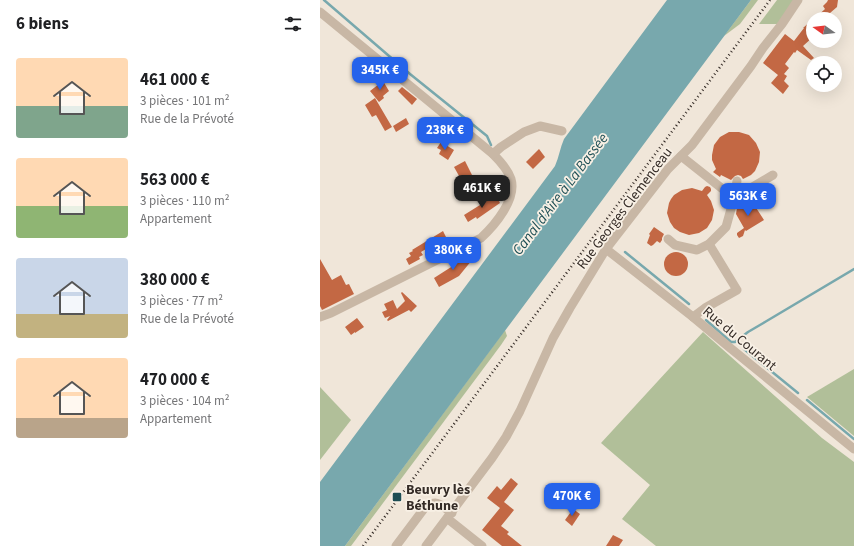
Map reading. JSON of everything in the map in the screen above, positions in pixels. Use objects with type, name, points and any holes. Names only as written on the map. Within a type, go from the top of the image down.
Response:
[{"type":"street","name":"Rue Georges Clemenceau","points":[[426,546],[450,516],[506,437],[520,411],[553,338],[606,249],[668,169],[692,144],[747,72],[798,0]]},
{"type":"street","points":[[320,12],[493,154],[502,164],[511,179],[512,189],[508,205],[481,238],[331,313],[320,317]]},
{"type":"street","points":[[493,154],[524,132],[540,126],[562,131]]},
{"type":"street","points":[[681,156],[734,198]]},
{"type":"street","points":[[734,198],[773,175]]},
{"type":"street","points":[[668,239],[675,245],[697,250],[709,244],[726,227],[737,181]]},
{"type":"street","points":[[693,317],[705,308],[737,290],[709,244]]},
{"type":"street","name":"Rue du Courant","points":[[606,249],[693,317],[854,449]]},
{"type":"street","points":[[396,546],[426,506],[433,502],[438,503],[482,546]]},
{"type":"green space","points":[[751,0],[758,0],[740,24],[724,36]]},
{"type":"green space","points":[[777,0],[798,0],[782,24],[759,24]]},
{"type":"green space","points":[[505,330],[507,336],[501,345],[351,546],[345,546]]},
{"type":"green space","points":[[703,332],[822,438],[854,462],[854,546],[656,546],[622,519],[650,485],[601,443]]},
{"type":"green space","points":[[854,369],[854,436],[807,397]]},
{"type":"green space","points":[[320,387],[351,420],[320,460]]},
{"type":"water","name":"Canal d'Aire à La Bassée","points":[[667,0],[751,0],[345,546],[320,546],[320,482],[555,166],[564,139]]},
{"type":"building","points":[[828,0],[838,0],[837,7],[831,12],[822,12],[825,9],[823,6]]},
{"type":"building","points":[[806,25],[806,43],[803,46],[812,56],[806,56],[797,50],[795,53],[794,52],[785,64],[789,68],[784,74],[787,76],[784,81],[789,86],[783,94],[771,83],[778,75],[763,63],[785,34],[794,41]]},
{"type":"building","points":[[383,81],[389,91],[379,102],[370,91]]},
{"type":"building","points":[[402,87],[417,99],[412,105],[398,91]]},
{"type":"building","points":[[375,98],[392,127],[385,131],[376,115],[372,117],[365,105]]},
{"type":"building","points":[[406,118],[409,124],[396,132],[393,126]]},
{"type":"building","points":[[729,132],[739,132],[749,135],[756,143],[760,152],[759,162],[755,171],[743,179],[738,175],[731,180],[721,175],[720,177],[713,172],[716,169],[712,160],[714,145],[720,137]]},
{"type":"building","points":[[441,142],[454,150],[448,160],[439,154],[441,150],[437,148]]},
{"type":"building","points":[[539,149],[545,157],[533,169],[526,162]]},
{"type":"building","points":[[465,161],[473,177],[463,183],[454,167]]},
{"type":"building","points":[[707,186],[711,189],[707,195],[714,210],[712,220],[707,228],[699,233],[689,235],[674,228],[667,213],[669,203],[674,195],[682,190],[692,188],[702,191]]},
{"type":"building","points":[[496,195],[500,203],[477,219],[476,217],[468,222],[464,215]]},
{"type":"building","points":[[751,200],[764,220],[746,231],[745,230],[743,236],[739,238],[737,233],[744,228],[736,214],[737,208]]},
{"type":"building","points":[[654,227],[664,234],[660,243],[657,241],[651,246],[647,243],[649,234]]},
{"type":"building","points":[[443,231],[446,237],[421,252],[423,255],[419,257],[420,259],[409,265],[406,259],[411,256],[409,253],[413,251],[412,250]]},
{"type":"building","points":[[676,252],[681,253],[687,259],[687,269],[681,275],[676,276],[671,275],[665,269],[664,264],[665,259],[671,253]]},
{"type":"building","points":[[468,254],[472,260],[459,276],[439,287],[434,278],[459,262],[458,259]]},
{"type":"building","points":[[320,259],[332,280],[341,275],[346,285],[349,284],[354,294],[322,310],[320,306]]},
{"type":"building","points":[[402,292],[417,306],[411,312],[409,310],[388,321],[387,320],[390,316],[385,318],[382,312],[387,310],[384,304],[393,300],[397,309],[405,301],[401,293]]},
{"type":"building","points":[[357,318],[364,327],[351,335],[345,327]]},
{"type":"building","points":[[511,478],[518,484],[504,502],[514,510],[501,526],[509,532],[507,534],[522,546],[502,546],[482,530],[500,508],[487,498],[497,486],[501,490]]},
{"type":"building","points":[[573,509],[580,514],[572,526],[565,520]]},
{"type":"building","points":[[613,535],[623,540],[619,546],[606,546]]},
{"type":"waterway","points":[[324,0],[410,74],[487,136],[491,145]]},
{"type":"waterway","points":[[625,252],[689,304]]},
{"type":"waterway","points":[[706,320],[731,342],[735,342],[748,332],[854,269]]},
{"type":"waterway","points":[[744,349],[798,393]]},
{"type":"waterway","points":[[807,400],[854,439]]},
{"type":"railway","points":[[363,546],[770,0]]},
{"type":"place","name":"Beuvry lès Béthune","points":[[397,497]]}]
